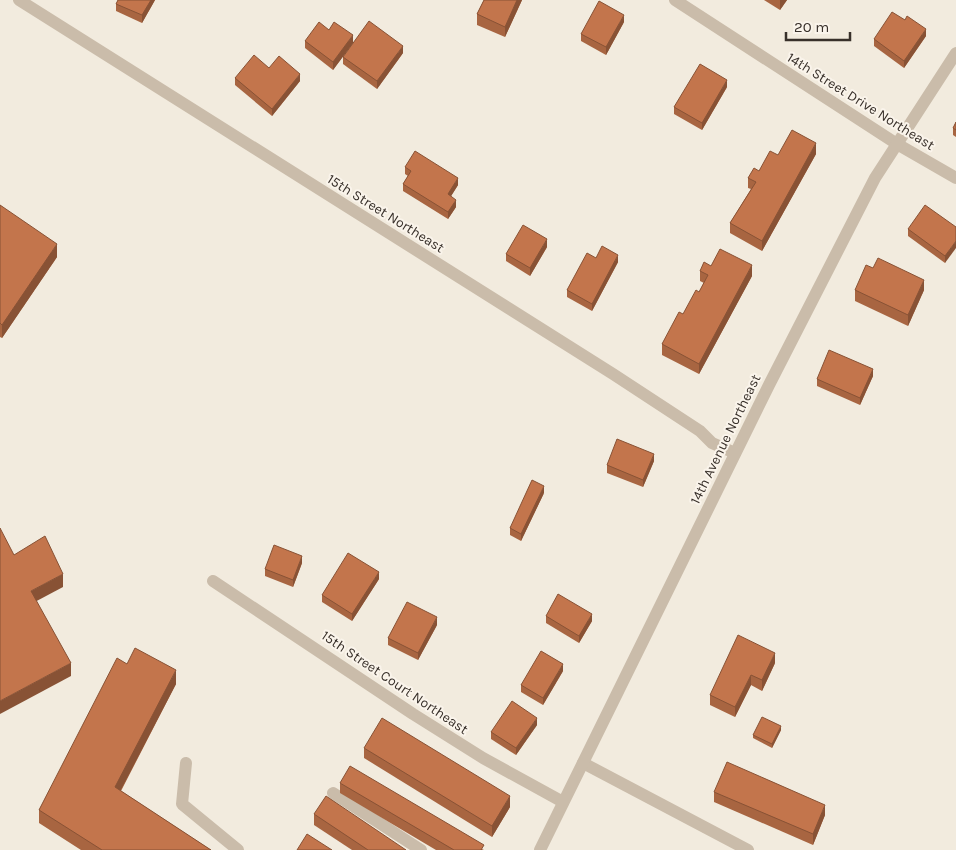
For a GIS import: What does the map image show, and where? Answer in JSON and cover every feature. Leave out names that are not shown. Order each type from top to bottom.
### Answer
[{"type":"street","name":"15th Street Northeast","points":[[19,0],[613,374],[700,431],[712,443],[735,453]]},
{"type":"street","name":"14th Street Drive Northeast","points":[[675,0],[897,144],[956,178]]},
{"type":"street","name":"14th Avenue Northeast","points":[[540,850],[735,453],[875,178],[956,53]]},
{"type":"street","name":"15th Street Court Northeast","points":[[213,581],[421,719],[483,758],[563,802]]},
{"type":"street","points":[[186,763],[182,804],[238,850]]},
{"type":"street","points":[[582,763],[748,850]]},
{"type":"street","points":[[334,793],[421,850]]},
{"type":"building","points":[[118,0],[151,0],[142,15],[116,4]]},
{"type":"building","points":[[484,0],[517,0],[505,27],[477,14]]},
{"type":"building","points":[[599,1],[624,15],[606,47],[581,34]]},
{"type":"building","points":[[892,12],[905,20],[907,16],[926,29],[904,61],[874,39]]},
{"type":"building","points":[[369,21],[403,46],[377,81],[343,57]]},
{"type":"building","points":[[319,22],[329,30],[334,22],[353,35],[333,62],[305,41]]},
{"type":"building","points":[[254,55],[269,68],[279,56],[300,74],[272,109],[235,78]]},
{"type":"building","points":[[700,64],[727,80],[702,123],[674,107]]},
{"type":"building","points":[[792,130],[816,143],[762,241],[730,223],[756,182],[748,178],[754,168],[759,171],[770,151],[778,155]]},
{"type":"building","points":[[415,151],[458,178],[448,194],[456,200],[448,212],[403,184],[411,171],[405,167]]},
{"type":"building","points":[[0,205],[57,244],[2,325],[0,323]]},
{"type":"building","points":[[925,205],[956,227],[956,241],[945,256],[908,229]]},
{"type":"building","points":[[523,225],[547,239],[530,268],[506,254]]},
{"type":"building","points":[[602,246],[618,255],[592,304],[567,290],[587,253],[596,258]]},
{"type":"building","points":[[720,249],[752,265],[699,364],[662,344],[679,312],[683,314],[696,290],[699,292],[708,275],[700,271],[704,262],[711,266]]},
{"type":"building","points":[[878,258],[924,280],[908,315],[855,290],[866,265],[873,268]]},
{"type":"building","points":[[829,350],[873,369],[860,398],[817,379]]},
{"type":"building","points":[[617,439],[654,454],[643,480],[607,465]]},
{"type":"building","points":[[532,480],[544,486],[521,534],[510,528]]},
{"type":"building","points":[[0,528],[14,555],[45,536],[63,574],[31,591],[71,663],[0,701]]},
{"type":"building","points":[[274,545],[302,556],[293,580],[265,569]]},
{"type":"building","points":[[348,553],[379,572],[352,614],[322,595]]},
{"type":"building","points":[[558,594],[592,614],[579,636],[546,616]]},
{"type":"building","points":[[407,602],[437,617],[418,653],[388,638]]},
{"type":"building","points":[[738,635],[775,653],[762,680],[751,675],[735,707],[710,695]]},
{"type":"building","points":[[135,648],[176,670],[115,787],[211,850],[102,850],[39,810],[117,658],[127,664]]},
{"type":"building","points":[[541,651],[563,664],[543,698],[521,685]]},
{"type":"building","points":[[512,701],[537,718],[516,748],[491,732]]},
{"type":"building","points":[[762,717],[781,726],[772,744],[753,735]]},
{"type":"building","points":[[382,718],[510,796],[492,826],[364,748]]},
{"type":"building","points":[[727,762],[825,805],[813,834],[714,792]]},
{"type":"building","points":[[350,766],[484,845],[481,850],[454,850],[340,783]]},
{"type":"building","points":[[326,796],[406,850],[368,850],[314,814]]},
{"type":"building","points":[[307,834],[332,850],[297,850]]}]
